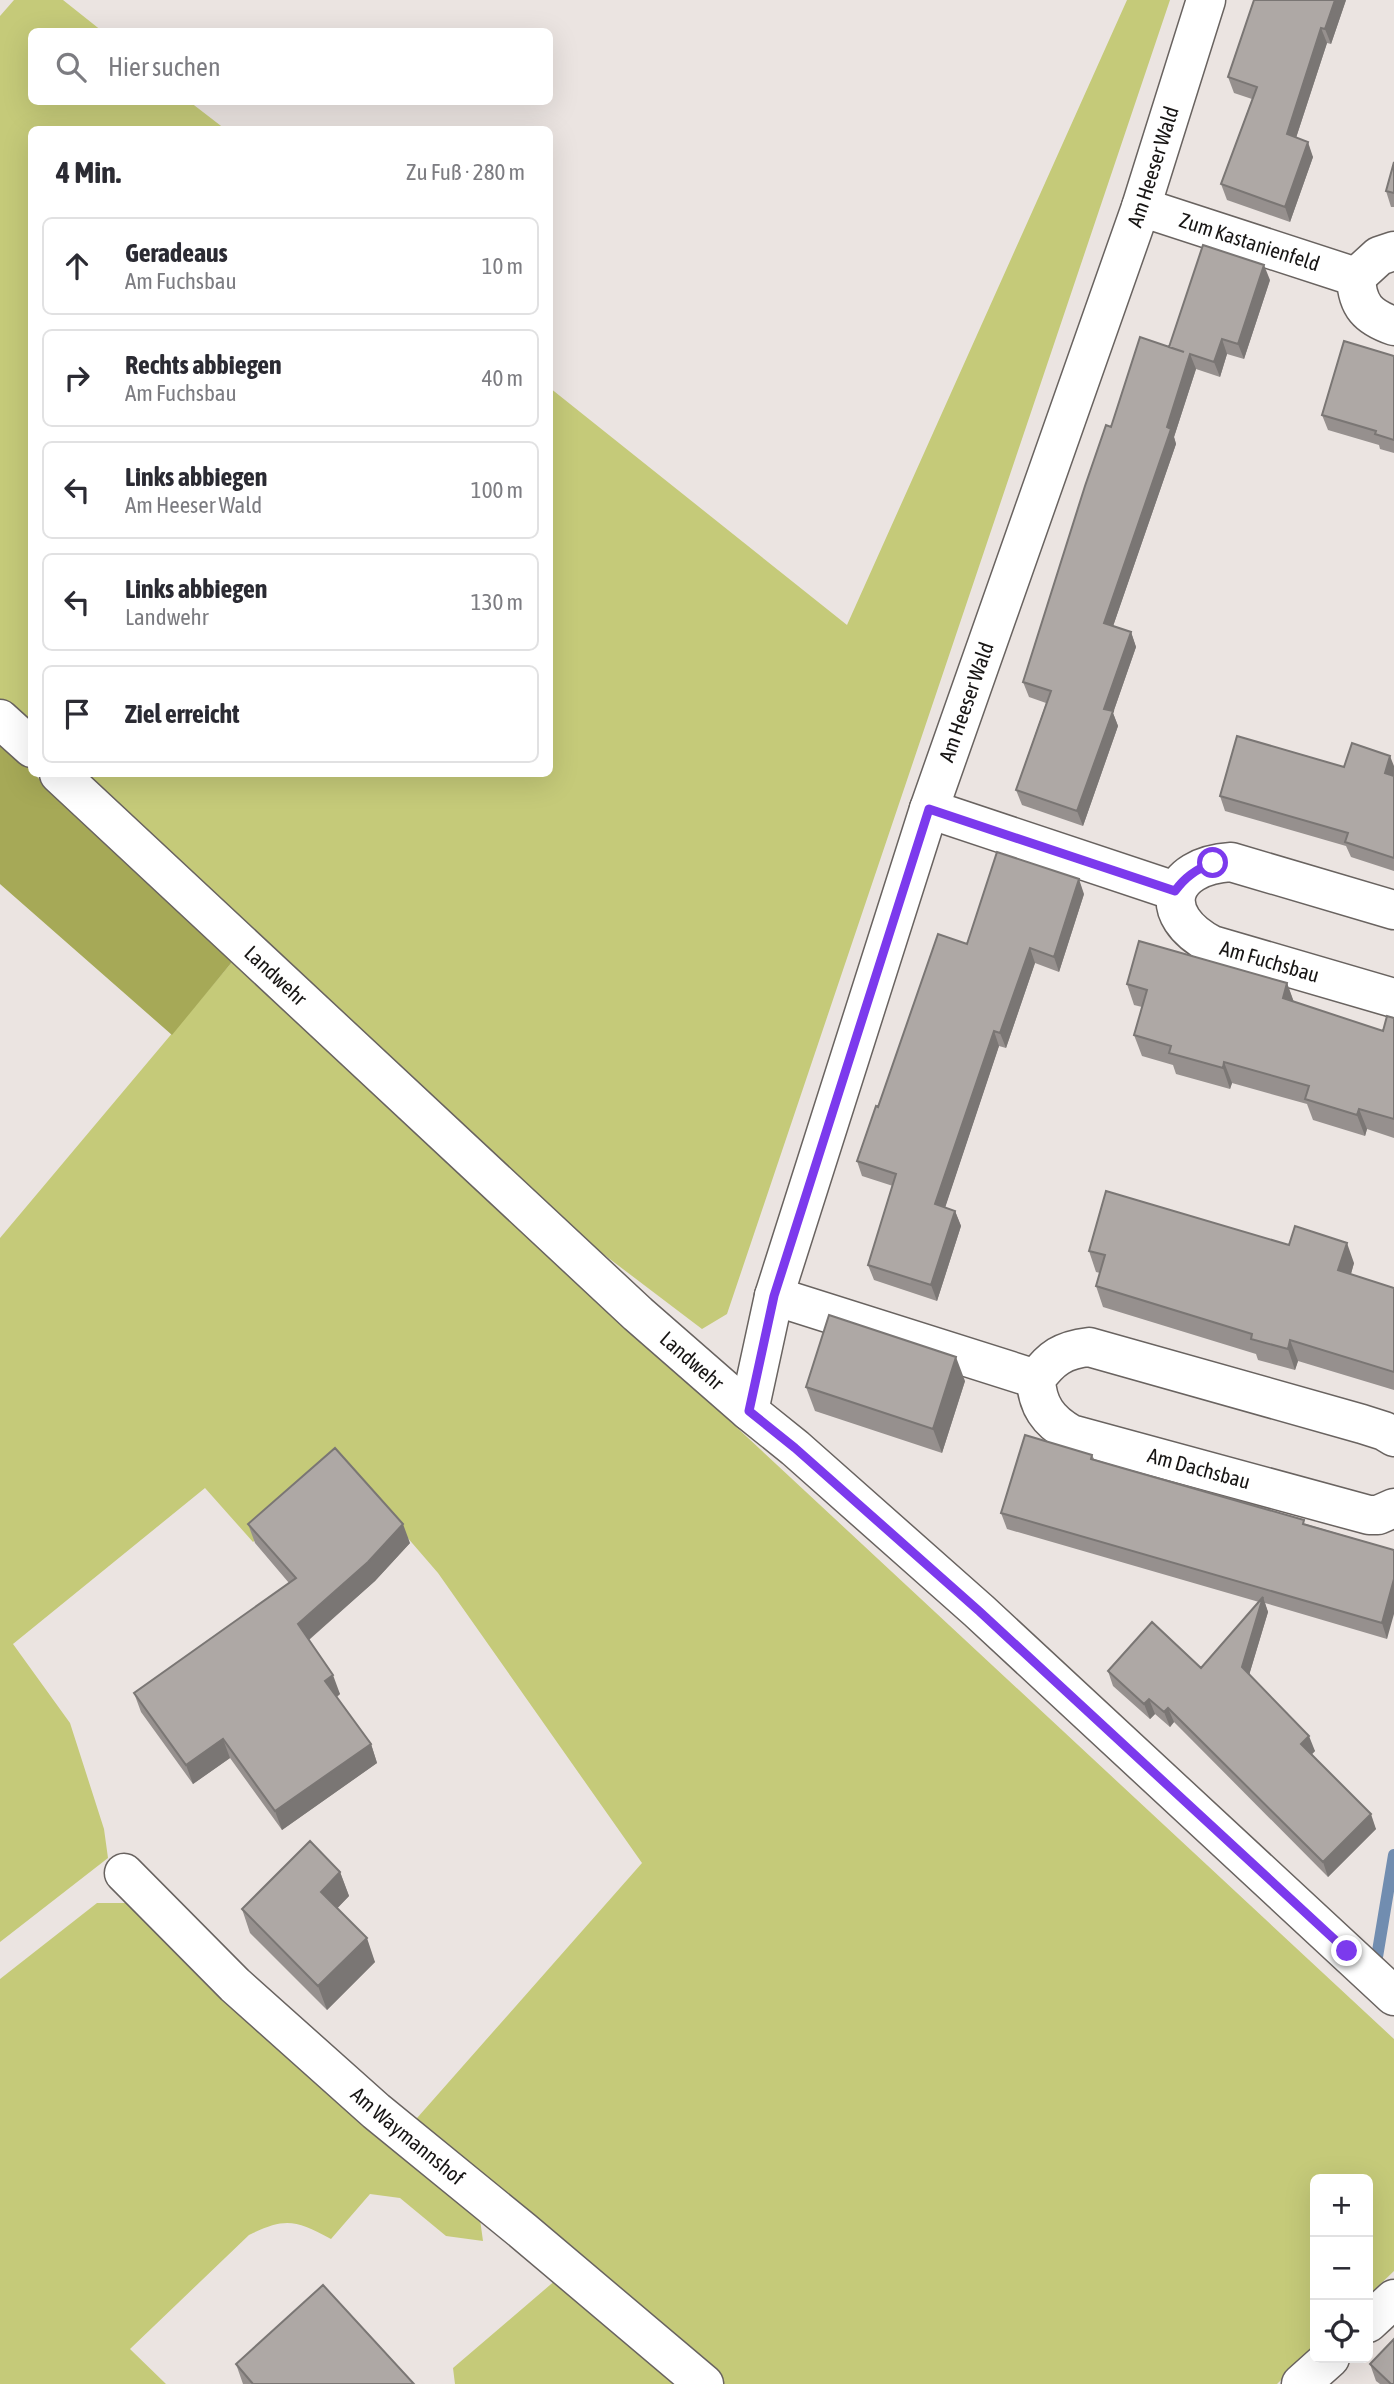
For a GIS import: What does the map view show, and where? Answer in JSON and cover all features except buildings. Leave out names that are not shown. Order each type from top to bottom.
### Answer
[{"type":"street","name":"Am Heeser Wald","points":[[749,1411],[774,1296],[929,809],[1140,207],[1206,0]]},
{"type":"street","name":"Zum Kastanienfeld","points":[[1140,207],[1356,277]]},
{"type":"street","points":[[1394,251],[1379,256],[1356,277],[1359,295],[1370,315],[1394,326]]},
{"type":"street","points":[[0,719],[28,744]]},
{"type":"street","name":"Landwehr","points":[[62,777],[628,1305],[979,1611],[1394,1996]]},
{"type":"street","points":[[929,809],[1175,891],[1183,880],[1203,867],[1213,863],[1231,862],[1394,910]]},
{"type":"street","name":"Am Fuchsbau","points":[[1175,891],[1182,921],[1199,938],[1212,945],[1394,998]]},
{"type":"street","points":[[774,1296],[1036,1379],[1056,1356],[1071,1349],[1088,1347],[1362,1424],[1394,1437]]},
{"type":"street","name":"Am Dachsbau","points":[[1036,1379],[1037,1396],[1048,1416],[1058,1427],[1071,1434],[1369,1515],[1378,1515],[1394,1508]]},
{"type":"street","name":"Am Waymannshof","points":[[124,1873],[235,1985],[376,2111],[704,2384]]},
{"type":"street","points":[[1373,2318],[1394,2299]]},
{"type":"green space","points":[[14,0],[63,0],[98,28],[28,28],[28,105],[194,105],[221,126],[28,126],[28,729],[0,703],[0,16]]},
{"type":"green space","points":[[1127,0],[1170,0],[727,1314],[702,1329],[557,1219],[79,777],[553,777],[553,390],[847,625]]},
{"type":"green space","points":[[0,741],[28,768],[28,777],[37,777],[232,962],[172,1035],[0,884]]},
{"type":"green space","points":[[232,962],[1394,2039],[1394,2271],[1373,2291],[1373,2174],[1310,2174],[1310,2352],[1277,2384],[720,2384],[410,2126],[642,1863],[438,1573],[343,1463],[253,1542],[205,1488],[13,1644],[70,1723],[104,1829],[108,1858],[0,1942],[0,1238]]},
{"type":"green space","points":[[97,1903],[135,1903],[479,2212],[483,2241],[446,2236],[400,2198],[370,2194],[331,2239],[290,2223],[272,2225],[249,2235],[130,2349],[166,2384],[0,2384],[0,1979]]},
{"type":"green space","points":[[557,2279],[681,2384],[455,2384],[453,2368]]},
{"type":"waterway","points":[[1375,1969],[1394,1855]]},
{"type":"route","points":[[1213,863],[1192,873],[1175,891],[929,809],[774,1296],[749,1411],[795,1448],[979,1611],[1347,1951]]}]
